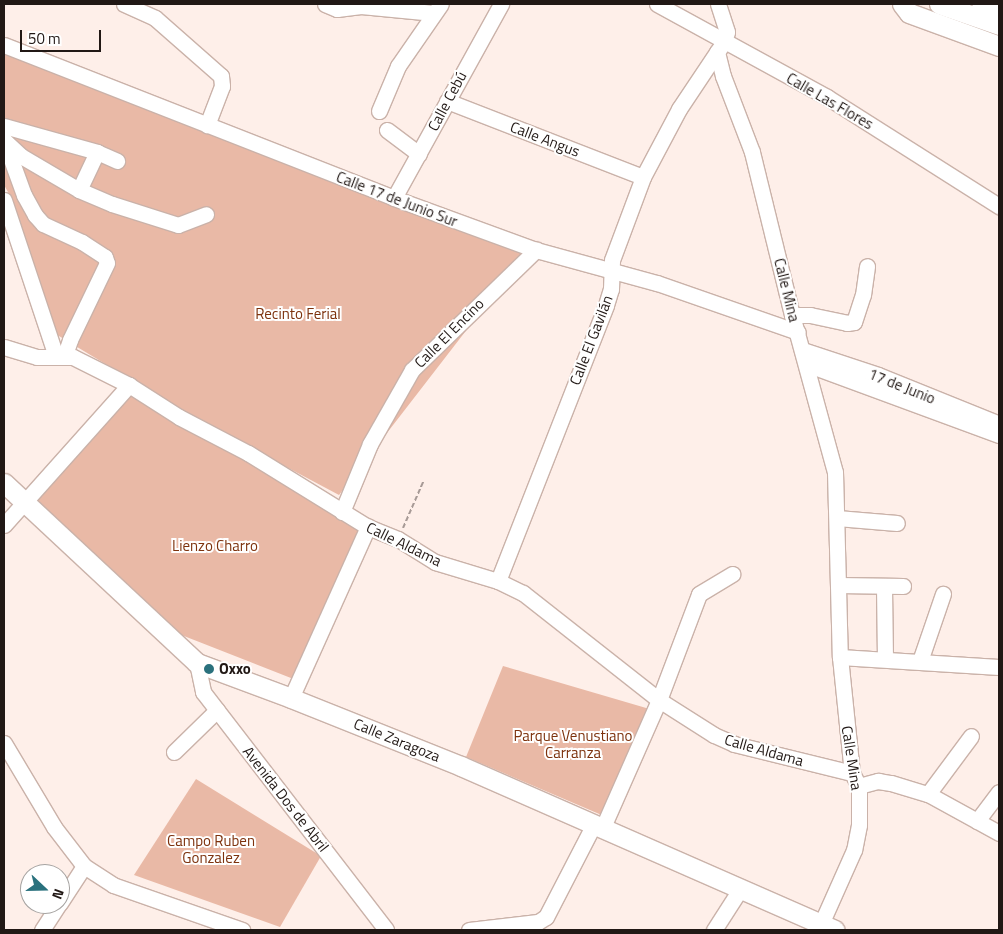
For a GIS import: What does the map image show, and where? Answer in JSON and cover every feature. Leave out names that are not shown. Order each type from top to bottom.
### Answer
[{"type":"main road","points":[[902,4],[910,13],[999,46]]},
{"type":"main road","points":[[939,4],[999,25]]},
{"type":"main road","name":"Calle Zaragoza","points":[[4,483],[22,502],[197,664],[291,698],[460,766],[828,927]]},
{"type":"street","points":[[124,4],[155,18],[221,76],[222,86],[207,125]]},
{"type":"street","points":[[325,4],[337,10],[361,6],[438,8]]},
{"type":"street","name":"Calle Cebú","points":[[394,198],[500,4]]},
{"type":"street","name":"Calle Las Flores","points":[[658,4],[721,47],[827,97],[999,206]]},
{"type":"street","name":"Calle Mina","points":[[718,4],[726,32],[721,47],[723,76],[752,152],[792,315],[835,472],[840,657],[852,773],[859,786],[859,825],[854,850],[828,927]]},
{"type":"street","points":[[976,17],[979,8],[983,6],[999,11]]},
{"type":"street","points":[[379,111],[398,66],[438,8]]},
{"type":"street","name":"Calle 17 de Junio Sur","points":[[4,45],[394,198],[536,250],[657,283],[798,332]]},
{"type":"street","name":"Calle El Gavilán","points":[[498,581],[606,305],[611,289],[612,260],[643,177],[679,109],[721,47]]},
{"type":"street","name":"Calle Angus","points":[[447,101],[643,177]]},
{"type":"street","points":[[4,126],[97,152],[117,161]]},
{"type":"street","points":[[387,130],[419,154]]},
{"type":"street","points":[[4,140],[21,156],[78,190],[112,204],[178,225],[206,214]]},
{"type":"street","points":[[4,140],[24,195],[35,215],[44,224],[82,242],[105,257],[107,263],[70,340],[60,356]]},
{"type":"street","points":[[78,190],[97,152]]},
{"type":"street","points":[[4,200],[60,356]]},
{"type":"street","name":"Calle El Encino","points":[[342,512],[370,444],[412,370],[536,250]]},
{"type":"street","points":[[792,315],[810,315],[847,323],[854,322],[863,295],[867,266]]},
{"type":"street","name":"Calle Aldama","points":[[4,347],[37,357],[73,357],[129,385],[179,417],[248,453],[368,527],[398,539],[435,562],[498,581],[523,594],[659,700],[714,735],[734,744],[852,773]]},
{"type":"street","name":"17 de Junio","points":[[804,357],[876,381],[960,415],[999,435]]},
{"type":"street","points":[[4,525],[22,502],[129,385]]},
{"type":"street","name":"17 de Junio","points":[[960,415],[999,424]]},
{"type":"street","points":[[837,518],[897,523]]},
{"type":"street","points":[[291,698],[368,527]]},
{"type":"street","points":[[470,930],[538,922],[546,917],[598,826],[659,700],[699,594],[732,574]]},
{"type":"street","points":[[838,585],[903,586]]},
{"type":"street","points":[[884,587],[885,658]]},
{"type":"street","points":[[920,661],[943,594]]},
{"type":"street","points":[[840,657],[885,658],[999,667]]},
{"type":"street","name":"Avenida Dos de Abril","points":[[197,664],[203,692],[386,930]]},
{"type":"street","points":[[174,752],[217,710]]},
{"type":"street","points":[[928,794],[971,736]]},
{"type":"street","points":[[4,745],[54,827],[84,866],[120,887],[242,930]]},
{"type":"street","points":[[859,786],[884,782],[928,794],[999,833]]},
{"type":"street","points":[[977,821],[999,792]]},
{"type":"street","points":[[70,888],[84,866]]},
{"type":"street","points":[[714,930],[741,888]]},
{"type":"street","points":[[42,930],[53,914]]},
{"type":"path","points":[[398,539],[424,480]]},
{"type":"green space","name":"Recinto Ferial","points":[[4,51],[526,253],[339,495],[191,416],[360,528],[296,680],[161,627],[33,499],[128,381],[170,403],[49,330],[8,192],[4,185]]},
{"type":"green space","name":"Parque Venustiano Carranza","points":[[503,666],[653,710],[604,816],[466,757]]},
{"type":"green space","name":"Campo Ruben Gonzalez","points":[[196,779],[321,856],[280,927],[134,875]]},
{"type":"place","name":"Oxxo","points":[[209,669]]},
{"type":"park label","name":"Lienzo Charro","points":[[215,546]]}]
